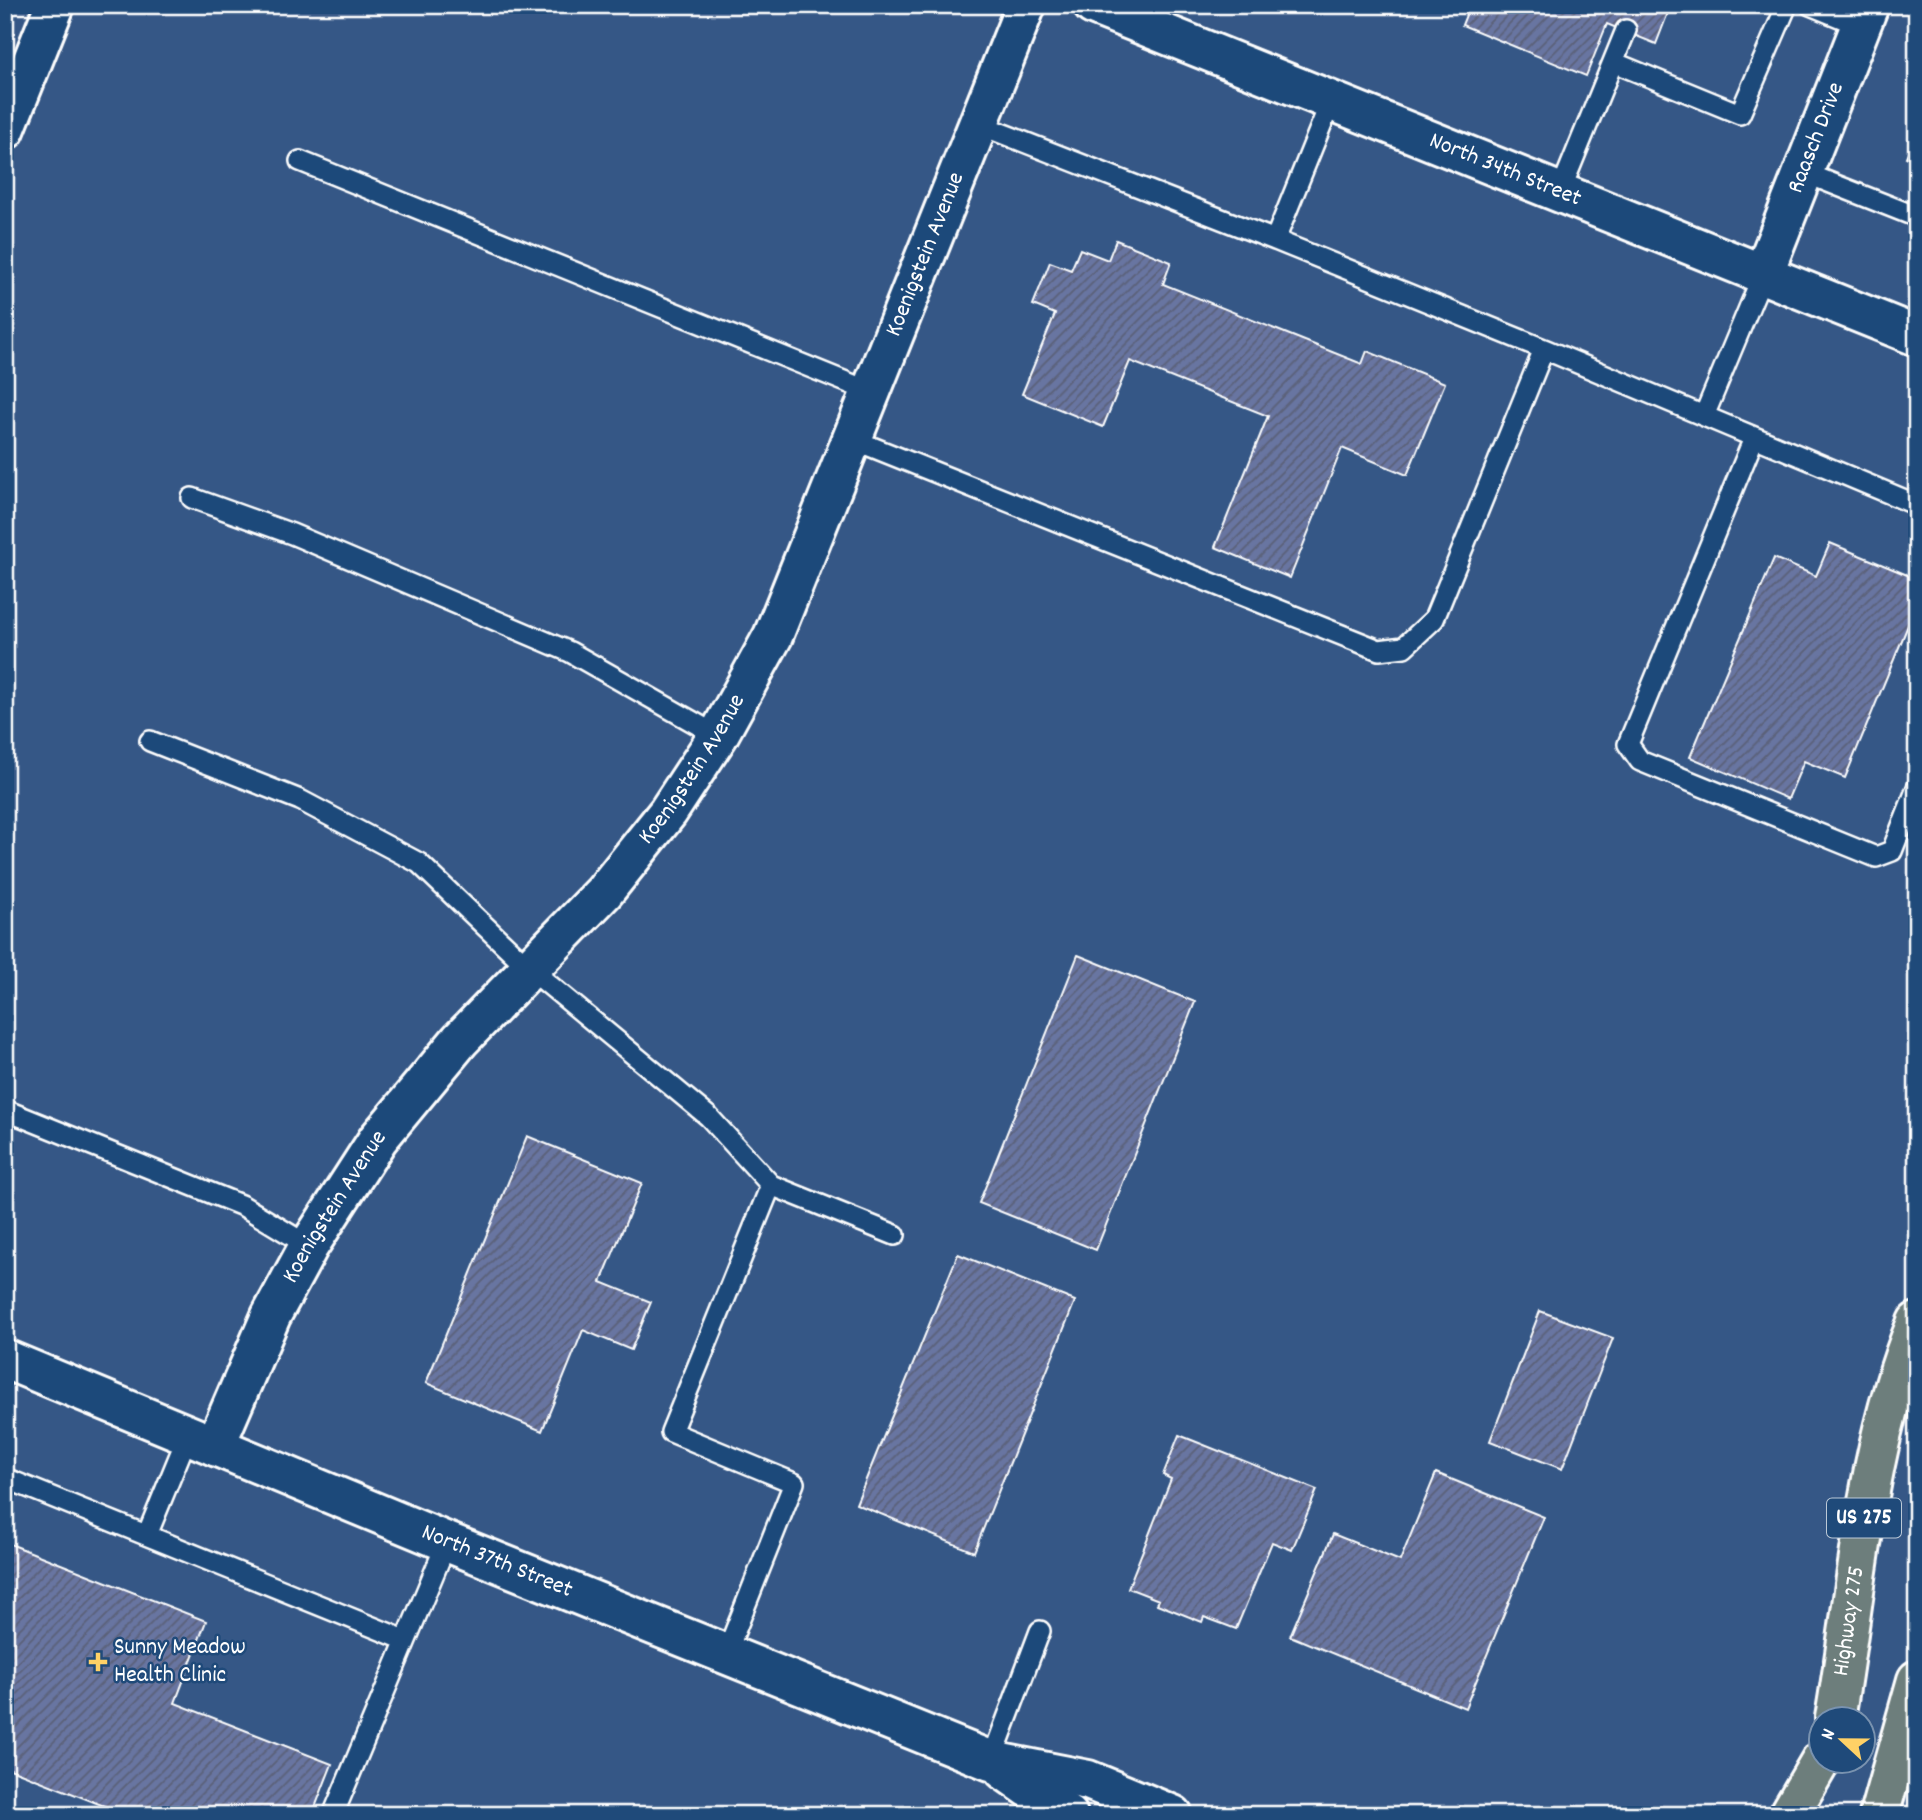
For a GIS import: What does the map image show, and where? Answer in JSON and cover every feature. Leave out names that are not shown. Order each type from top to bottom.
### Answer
[{"type":"highway","name":"Highway 275","points":[[1837,1704],[1872,1467],[1889,1402],[1917,1322]]},
{"type":"highway","points":[[1879,1815],[1917,1680]]},
{"type":"highway","points":[[1789,1815],[1813,1774]]},
{"type":"street","points":[[5,130],[55,5]]},
{"type":"street","name":"Koenigstein Avenue","points":[[201,1441],[309,1246],[378,1139],[460,1040],[604,892],[652,832],[718,736],[773,636],[1026,5]]},
{"type":"street","name":"North 34th Street","points":[[1093,5],[1917,336]]},
{"type":"street","name":"Raasch Drive","points":[[1763,272],[1865,16]]},
{"type":"street","name":"North 37th Street","points":[[5,1359],[447,1542],[991,1761],[1088,1780],[1173,1815]]},
{"type":"street","name":"North 37th Street","points":[[991,1761],[1068,1815]]},
{"type":"lane","points":[[1613,62],[1740,114],[1787,5]]},
{"type":"lane","points":[[1810,5],[1865,16]]},
{"type":"lane","points":[[1560,192],[1626,30]]},
{"type":"lane","points":[[1275,240],[1331,101]]},
{"type":"lane","points":[[978,124],[1544,349],[1917,505]]},
{"type":"lane","points":[[300,161],[871,392]]},
{"type":"lane","points":[[1803,172],[1917,217]]},
{"type":"lane","points":[[1704,416],[1763,272]]},
{"type":"lane","points":[[852,439],[1379,650],[1404,647],[1434,619],[1544,349]]},
{"type":"lane","points":[[1754,438],[1628,744],[1640,761],[1876,857],[1892,851],[1917,788]]},
{"type":"lane","points":[[192,498],[292,534],[570,652],[718,736]]},
{"type":"lane","points":[[150,741],[300,800],[419,863],[530,969],[709,1117],[771,1185],[895,1235]]},
{"type":"lane","points":[[5,1110],[243,1206],[309,1246]]},
{"type":"lane","points":[[726,1654],[794,1483],[671,1432],[771,1185]]},
{"type":"lane","points":[[147,1535],[201,1441]]},
{"type":"lane","points":[[5,1478],[405,1640]]},
{"type":"lane","points":[[333,1815],[447,1542]]},
{"type":"lane","points":[[991,1761],[1040,1631]]},
{"type":"building","points":[[1470,5],[1671,5],[1656,44],[1607,24],[1586,76],[1462,25]]},
{"type":"building","points":[[1917,131],[1917,161],[1906,157]]},
{"type":"building","points":[[1116,240],[1171,262],[1163,284],[1362,364],[1367,351],[1445,383],[1407,475],[1342,448],[1290,578],[1215,547],[1268,416],[1130,361],[1103,427],[1022,394],[1055,314],[1033,305],[1050,262],[1071,270],[1080,249],[1108,260]]},
{"type":"building","points":[[1830,543],[1917,579],[1917,627],[1909,623],[1845,778],[1804,761],[1788,799],[1690,757],[1774,558],[1816,576]]},
{"type":"building","points":[[1078,955],[1195,1002],[1096,1250],[979,1203]]},
{"type":"building","points":[[527,1136],[642,1183],[601,1282],[651,1302],[631,1350],[583,1330],[542,1431],[426,1383]]},
{"type":"building","points":[[958,1254],[1075,1301],[974,1552],[856,1504]]},
{"type":"building","points":[[1540,1311],[1613,1338],[1562,1469],[1490,1441]]},
{"type":"building","points":[[1179,1435],[1317,1490],[1292,1550],[1272,1542],[1236,1629],[1204,1617],[1202,1622],[1157,1604],[1159,1600],[1128,1588],[1171,1479],[1163,1475]]},
{"type":"building","points":[[1436,1473],[1544,1517],[1465,1708],[1290,1636],[1333,1534],[1400,1561]]},
{"type":"building","name":"Sunny Meadow Health Clinic","points":[[5,1542],[206,1621],[175,1703],[332,1764],[312,1815],[127,1815],[5,1767],[5,1734],[14,1713],[5,1709]]},
{"type":"place","name":"Sunny Meadow Health Clinic","points":[[98,1662]]}]
